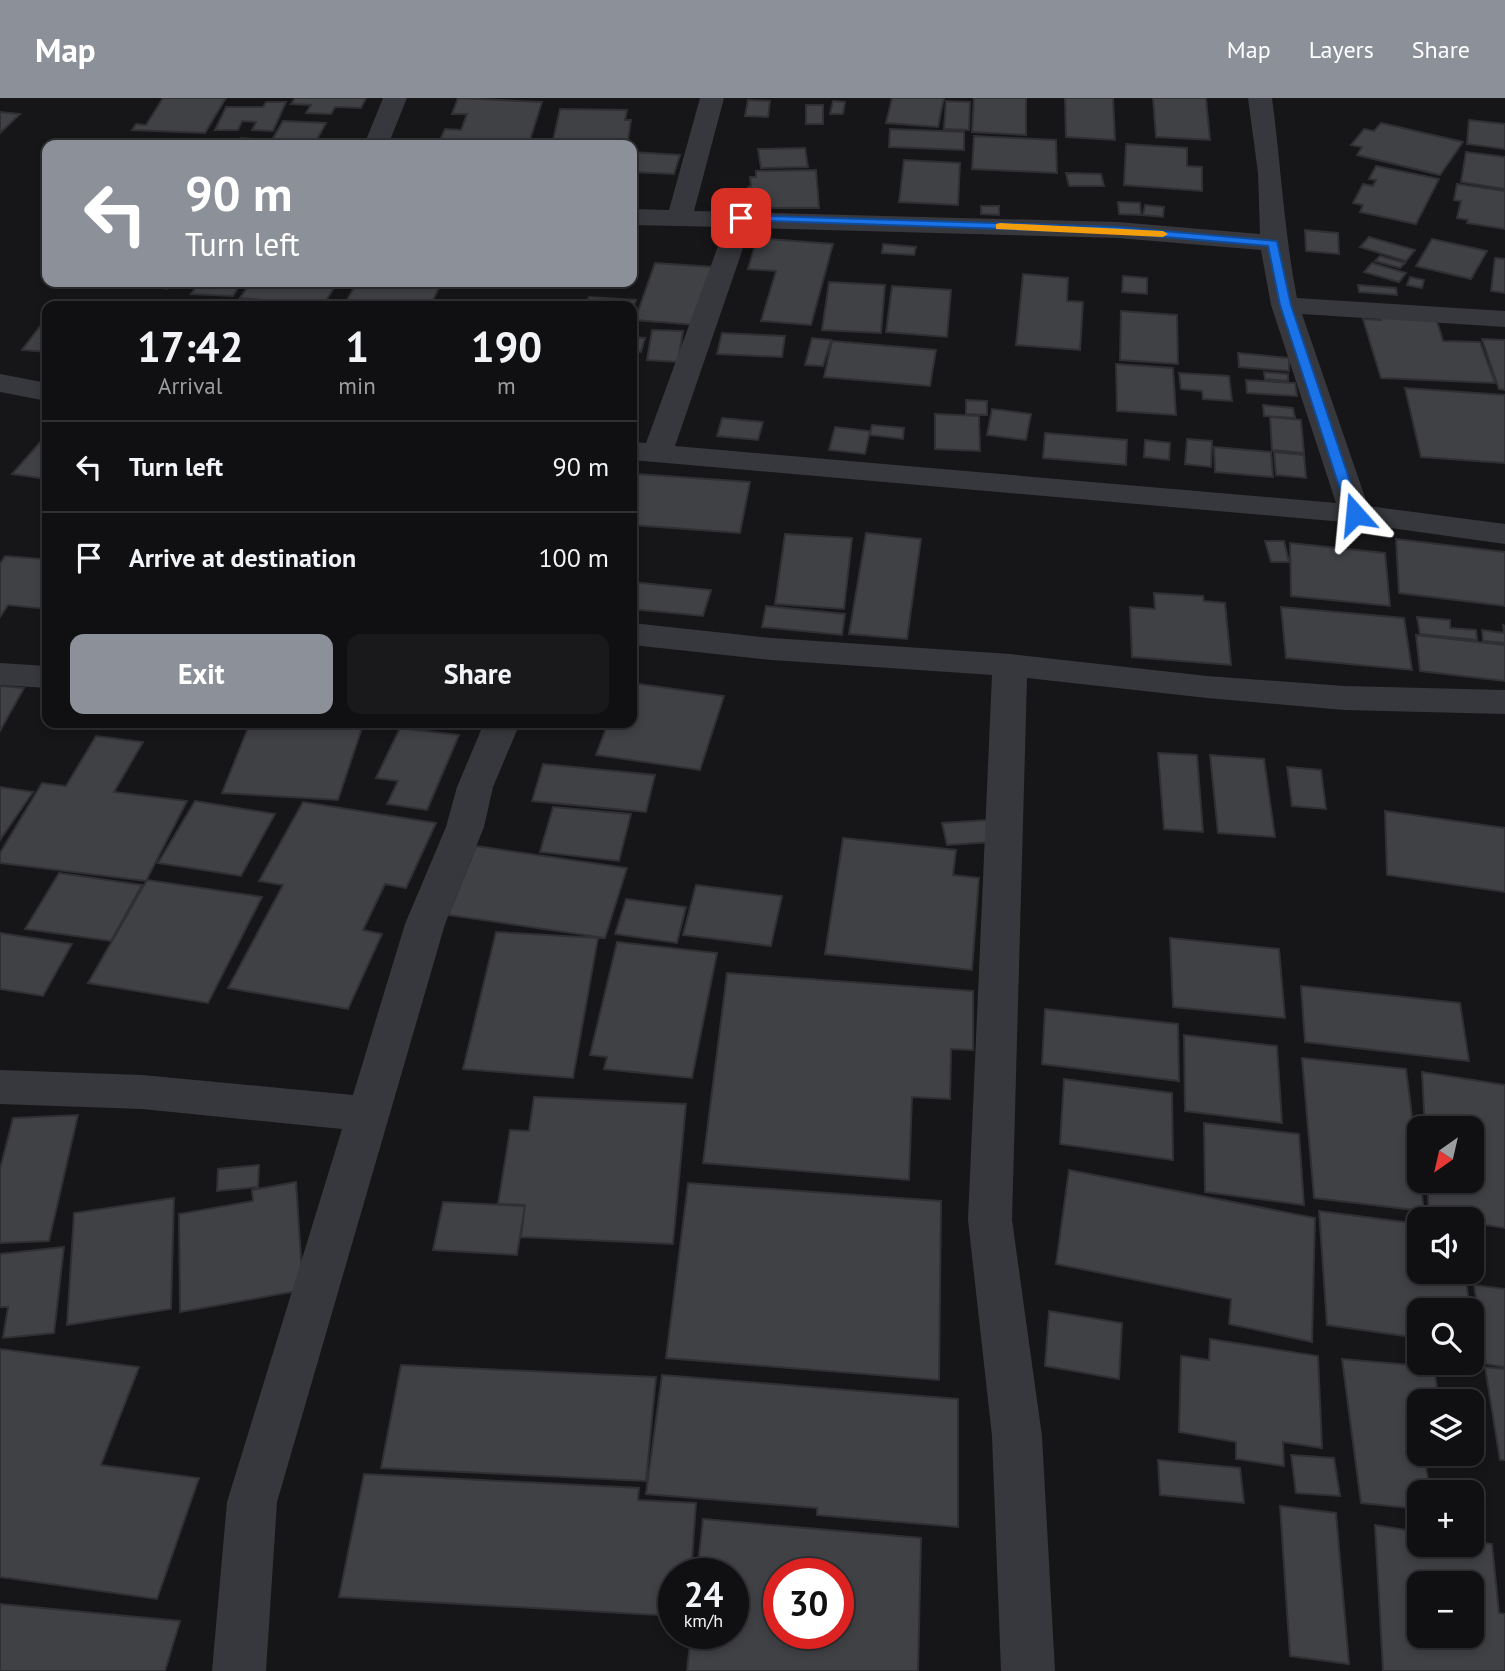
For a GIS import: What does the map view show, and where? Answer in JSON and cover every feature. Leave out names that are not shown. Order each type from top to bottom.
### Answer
[{"type":"street","points":[[378,140],[395,98]]},
{"type":"street","points":[[680,216],[712,98]]},
{"type":"street","points":[[1260,98],[1270,173],[1273,243],[1285,305],[1355,514]]},
{"type":"street","points":[[637,216],[1118,230],[1273,243]]},
{"type":"street","points":[[741,218],[645,452],[1355,514],[1505,534]]},
{"type":"street","points":[[1285,305],[1505,319]]},
{"type":"street","points":[[0,383],[42,391]]},
{"type":"street","points":[[637,635],[772,649],[1010,665],[1207,687],[1344,698],[1505,702]]},
{"type":"street","points":[[1010,665],[990,1220],[1017,1436],[1028,1671]]},
{"type":"street","points":[[0,674],[42,677]]},
{"type":"street","points":[[239,1671],[252,1502],[425,924],[465,827],[475,786],[500,728]]},
{"type":"street","points":[[0,1087],[142,1091],[369,1114]]},
{"type":"building","points":[[163,98],[226,98],[205,133],[132,130],[136,124],[146,125]]},
{"type":"building","points":[[295,98],[366,98],[361,108],[335,107],[331,114],[306,113],[311,105],[291,104]]},
{"type":"building","points":[[458,98],[542,102],[530,140],[440,140],[445,129],[461,130],[467,114],[452,114]]},
{"type":"building","points":[[892,98],[944,98],[938,127],[886,123]]},
{"type":"building","points":[[974,98],[1026,98],[1026,135],[972,132]]},
{"type":"building","points":[[1065,98],[1113,98],[1115,140],[1066,137]]},
{"type":"building","points":[[1153,98],[1206,98],[1210,140],[1156,137]]},
{"type":"building","points":[[748,100],[770,101],[768,117],[745,116]]},
{"type":"building","points":[[833,101],[845,102],[843,114],[830,114]]},
{"type":"building","points":[[946,101],[970,102],[969,130],[944,129]]},
{"type":"building","points":[[266,102],[286,102],[273,131],[252,130],[256,122],[242,121],[238,130],[215,130],[226,107],[263,107]]},
{"type":"building","points":[[806,105],[823,105],[823,124],[806,124]]},
{"type":"building","points":[[560,109],[627,110],[625,120],[631,120],[628,140],[553,140]]},
{"type":"building","points":[[0,112],[20,114],[0,133]]},
{"type":"building","points":[[1469,120],[1505,124],[1505,149],[1467,144]]},
{"type":"building","points":[[283,121],[326,123],[317,140],[272,140]]},
{"type":"building","points":[[1381,123],[1463,142],[1440,175],[1357,155],[1362,147],[1351,145],[1364,129],[1374,131]]},
{"type":"building","points":[[890,129],[964,132],[964,150],[889,147]]},
{"type":"building","points":[[974,136],[1056,140],[1057,173],[972,169]]},
{"type":"building","points":[[1126,144],[1187,148],[1187,166],[1202,167],[1202,191],[1124,185]]},
{"type":"building","points":[[805,148],[808,167],[761,168],[758,149]]},
{"type":"building","points":[[637,152],[680,155],[674,174],[637,172]]},
{"type":"building","points":[[1466,152],[1505,157],[1505,189],[1461,182]]},
{"type":"building","points":[[904,160],[960,163],[958,205],[899,202]]},
{"type":"building","points":[[1376,166],[1439,179],[1416,224],[1360,212],[1363,205],[1353,203],[1363,184],[1373,186],[1376,180],[1369,179]]},
{"type":"building","points":[[816,170],[819,208],[748,208],[750,177],[756,177],[756,171]]},
{"type":"building","points":[[1066,173],[1101,174],[1104,186],[1069,186]]},
{"type":"building","points":[[1457,184],[1505,191],[1505,229],[1467,223],[1468,220],[1457,218],[1461,201],[1454,200]]},
{"type":"building","points":[[1118,202],[1140,203],[1141,215],[1119,214]]},
{"type":"building","points":[[1145,205],[1164,207],[1163,217],[1143,215]]},
{"type":"building","points":[[981,206],[999,206],[999,215],[981,214]]},
{"type":"building","points":[[1305,230],[1338,233],[1339,254],[1306,251]]},
{"type":"building","points":[[1369,237],[1415,250],[1406,261],[1360,247]]},
{"type":"building","points":[[757,238],[833,244],[811,325],[761,321],[776,271],[748,269]]},
{"type":"building","points":[[1432,239],[1487,251],[1471,279],[1416,266]]},
{"type":"building","points":[[883,244],[916,247],[914,255],[882,253]]},
{"type":"building","points":[[1380,256],[1405,263],[1400,268],[1375,261]]},
{"type":"building","points":[[1495,258],[1505,259],[1505,293],[1491,291]]},
{"type":"building","points":[[655,263],[714,267],[697,325],[637,320]]},
{"type":"building","points":[[1372,263],[1406,273],[1399,282],[1364,272]]},
{"type":"building","points":[[1023,274],[1068,278],[1067,301],[1083,302],[1080,350],[1016,345]]},
{"type":"building","points":[[1123,276],[1147,278],[1147,294],[1122,292]]},
{"type":"building","points":[[1410,277],[1424,280],[1422,288],[1407,285]]},
{"type":"building","points":[[829,282],[885,285],[881,333],[822,330]]},
{"type":"building","points":[[1358,285],[1396,288],[1397,295],[1359,292]]},
{"type":"building","points":[[892,286],[951,290],[947,337],[886,332]]},
{"type":"building","points":[[196,287],[239,287],[233,296],[191,294]]},
{"type":"building","points":[[248,287],[335,287],[326,301],[240,298]]},
{"type":"building","points":[[354,287],[440,287],[432,301],[347,300]]},
{"type":"building","points":[[589,297],[636,300],[636,301],[587,301]]},
{"type":"building","points":[[1121,311],[1177,315],[1178,364],[1120,360]]},
{"type":"building","points":[[1380,316],[1436,318],[1443,341],[1480,342],[1495,383],[1381,378],[1363,319],[1381,320]]},
{"type":"building","points":[[41,325],[42,325],[42,352],[22,350]]},
{"type":"building","points":[[652,330],[683,331],[678,362],[647,360]]},
{"type":"building","points":[[722,333],[785,336],[782,357],[717,354]]},
{"type":"building","points":[[637,337],[645,338],[641,352],[637,352]]},
{"type":"building","points":[[812,338],[831,340],[823,366],[805,365]]},
{"type":"building","points":[[1482,339],[1505,340],[1505,390],[1499,389]]},
{"type":"building","points":[[832,341],[936,350],[930,386],[824,377]]},
{"type":"building","points":[[1238,353],[1289,358],[1289,371],[1239,367]]},
{"type":"building","points":[[1116,364],[1173,368],[1176,415],[1117,411]]},
{"type":"building","points":[[1264,372],[1288,374],[1288,381],[1265,379]]},
{"type":"building","points":[[1179,373],[1229,376],[1232,401],[1203,399],[1202,391],[1181,389]]},
{"type":"building","points":[[1246,380],[1295,383],[1297,396],[1247,393]]},
{"type":"building","points":[[1405,388],[1505,395],[1505,463],[1421,457]]},
{"type":"building","points":[[966,400],[987,401],[987,415],[966,414]]},
{"type":"building","points":[[1263,405],[1293,408],[1295,418],[1264,416]]},
{"type":"building","points":[[992,409],[1031,414],[1026,440],[987,435]]},
{"type":"building","points":[[935,414],[979,416],[980,451],[935,449]]},
{"type":"building","points":[[1270,417],[1301,420],[1304,453],[1272,450]]},
{"type":"building","points":[[722,418],[763,422],[758,440],[717,436]]},
{"type":"building","points":[[872,425],[904,428],[903,439],[870,435]]},
{"type":"building","points":[[835,427],[870,431],[865,454],[829,450]]},
{"type":"building","points":[[1045,433],[1127,440],[1126,465],[1043,458]]},
{"type":"building","points":[[1187,439],[1212,441],[1211,467],[1185,464]]},
{"type":"building","points":[[42,440],[42,478],[12,474]]},
{"type":"building","points":[[1145,440],[1170,443],[1169,460],[1144,457]]},
{"type":"building","points":[[1214,447],[1271,452],[1273,477],[1215,472]]},
{"type":"building","points":[[1274,452],[1304,455],[1306,478],[1276,475]]},
{"type":"building","points":[[637,474],[750,482],[740,533],[637,525]]},
{"type":"building","points":[[866,533],[921,539],[907,639],[849,634]]},
{"type":"building","points":[[785,534],[852,538],[844,609],[775,604]]},
{"type":"building","points":[[1396,539],[1505,552],[1505,606],[1399,593]]},
{"type":"building","points":[[1265,541],[1284,541],[1289,562],[1271,562]]},
{"type":"building","points":[[1290,543],[1385,553],[1390,606],[1291,596]]},
{"type":"building","points":[[5,556],[42,559],[42,608],[8,605],[0,617],[0,564]]},
{"type":"building","points":[[637,583],[711,590],[703,616],[637,609]]},
{"type":"building","points":[[1154,593],[1203,596],[1204,601],[1225,603],[1231,665],[1132,657],[1130,607],[1155,609]]},
{"type":"building","points":[[766,606],[845,614],[842,635],[762,627]]},
{"type":"building","points":[[1281,607],[1404,618],[1412,670],[1286,658]]},
{"type":"building","points":[[1417,617],[1450,620],[1450,628],[1476,630],[1477,640],[1420,634]]},
{"type":"building","points":[[1503,625],[1505,626],[1505,643],[1483,641],[1482,630],[1504,633]]},
{"type":"building","points":[[1416,635],[1505,645],[1505,681],[1420,671]]},
{"type":"building","points":[[637,684],[724,696],[700,770],[596,755],[606,728],[637,728]]},
{"type":"building","points":[[0,686],[24,688],[0,731]]},
{"type":"building","points":[[248,728],[362,728],[338,800],[222,793]]},
{"type":"building","points":[[400,728],[459,735],[427,810],[387,804],[398,781],[376,778]]},
{"type":"building","points":[[96,736],[143,742],[114,792],[187,801],[146,881],[0,863],[0,853],[42,783],[66,786]]},
{"type":"building","points":[[1158,753],[1197,755],[1203,832],[1164,829]]},
{"type":"building","points":[[1210,755],[1264,759],[1275,837],[1218,833]]},
{"type":"building","points":[[543,764],[655,775],[646,812],[532,801]]},
{"type":"building","points":[[1287,767],[1321,770],[1326,809],[1292,806]]},
{"type":"building","points":[[0,787],[33,792],[0,840]]},
{"type":"building","points":[[195,801],[275,814],[241,876],[158,863]]},
{"type":"building","points":[[303,802],[436,823],[406,888],[385,884],[363,930],[382,934],[348,1009],[228,988],[283,885],[259,881]]},
{"type":"building","points":[[553,807],[631,814],[619,861],[540,852]]},
{"type":"building","points":[[1385,811],[1505,828],[1505,892],[1387,875]]},
{"type":"building","points":[[987,820],[992,842],[947,845],[942,823]]},
{"type":"building","points":[[843,838],[956,850],[953,875],[979,878],[972,970],[825,954]]},
{"type":"building","points":[[476,846],[627,868],[605,938],[448,915]]},
{"type":"building","points":[[59,873],[142,885],[111,941],[25,929]]},
{"type":"building","points":[[147,880],[262,897],[208,1003],[88,983]]},
{"type":"building","points":[[696,885],[782,896],[771,946],[683,935]]},
{"type":"building","points":[[626,899],[686,907],[677,943],[615,934]]},
{"type":"building","points":[[496,932],[598,938],[573,1078],[463,1069]]},
{"type":"building","points":[[0,933],[72,944],[43,996],[0,989]]},
{"type":"building","points":[[1170,938],[1279,949],[1285,1018],[1173,1007]]},
{"type":"building","points":[[617,942],[717,953],[692,1078],[604,1069],[607,1057],[590,1055]]},
{"type":"building","points":[[727,973],[973,991],[973,1050],[951,1049],[950,1099],[912,1097],[909,1180],[703,1163]]},
{"type":"building","points":[[1301,986],[1460,1003],[1469,1061],[1305,1042]]},
{"type":"building","points":[[1045,1009],[1178,1024],[1179,1081],[1042,1064]]},
{"type":"building","points":[[1184,1035],[1277,1046],[1282,1123],[1185,1111]]},
{"type":"building","points":[[1302,1058],[1406,1069],[1412,1116],[1407,1116],[1407,1194],[1422,1194],[1423,1207],[1407,1209],[1314,1198]]},
{"type":"building","points":[[1422,1072],[1505,1085],[1505,1228],[1484,1225],[1484,1207],[1429,1207],[1428,1194],[1484,1194],[1484,1116],[1424,1116]]},
{"type":"building","points":[[1064,1079],[1172,1093],[1173,1160],[1060,1144]]},
{"type":"building","points":[[534,1097],[686,1104],[673,1244],[521,1237],[525,1205],[498,1204],[510,1130],[529,1131]]},
{"type":"building","points":[[78,1115],[49,1241],[0,1243],[0,1169],[13,1118]]},
{"type":"building","points":[[1204,1123],[1299,1134],[1304,1205],[1205,1192]]},
{"type":"building","points":[[259,1165],[258,1187],[217,1191],[218,1169]]},
{"type":"building","points":[[1069,1170],[1315,1218],[1312,1342],[1229,1324],[1231,1299],[1056,1264]]},
{"type":"building","points":[[296,1182],[303,1290],[180,1312],[179,1214],[253,1201],[252,1190]]},
{"type":"building","points":[[688,1183],[941,1201],[939,1380],[666,1358]]},
{"type":"building","points":[[174,1198],[171,1309],[67,1325],[74,1213]]},
{"type":"building","points":[[443,1202],[525,1206],[517,1255],[433,1250]]},
{"type":"building","points":[[1319,1211],[1407,1222],[1407,1284],[1467,1284],[1468,1298],[1407,1298],[1407,1336],[1327,1325]]},
{"type":"building","points":[[64,1247],[54,1333],[3,1338],[8,1307],[0,1307],[0,1254]]},
{"type":"building","points":[[1474,1285],[1505,1289],[1505,1367],[1486,1364],[1484,1298],[1476,1298]]},
{"type":"building","points":[[1049,1311],[1122,1323],[1119,1379],[1045,1366]]},
{"type":"building","points":[[1210,1339],[1318,1356],[1322,1448],[1283,1442],[1284,1466],[1236,1459],[1236,1442],[1179,1432],[1181,1356],[1209,1360]]},
{"type":"building","points":[[0,1349],[139,1367],[101,1465],[199,1478],[157,1599],[0,1577]]},
{"type":"building","points":[[1342,1359],[1407,1365],[1407,1375],[1435,1375],[1437,1389],[1407,1389],[1407,1466],[1426,1466],[1428,1480],[1407,1480],[1407,1508],[1361,1503]]},
{"type":"building","points":[[401,1365],[656,1377],[646,1481],[381,1468]]},
{"type":"building","points":[[1485,1367],[1505,1369],[1505,1460],[1500,1460]]},
{"type":"building","points":[[662,1375],[958,1399],[958,1527],[817,1515],[817,1508],[646,1494]]},
{"type":"building","points":[[1291,1455],[1334,1458],[1340,1496],[1296,1493]]},
{"type":"building","points":[[1158,1460],[1240,1468],[1244,1503],[1160,1495]]},
{"type":"building","points":[[364,1474],[639,1488],[638,1500],[696,1503],[692,1558],[658,1558],[658,1615],[339,1597]]},
{"type":"building","points":[[1280,1506],[1336,1513],[1349,1664],[1290,1656]]},
{"type":"building","points":[[703,1519],[921,1538],[918,1671],[687,1671],[689,1649],[749,1649],[749,1558],[699,1558]]},
{"type":"building","points":[[1375,1525],[1407,1530],[1407,1557],[1484,1557],[1484,1543],[1492,1544],[1499,1613],[1505,1614],[1505,1671],[1383,1671]]},
{"type":"building","points":[[0,1604],[180,1621],[165,1671],[0,1671]]},
{"type":"slow traffic","points":[[1000,226],[1163,234]]},
{"type":"route","points":[[741,218],[1118,230],[1273,243],[1285,305],[1355,514]]}]
